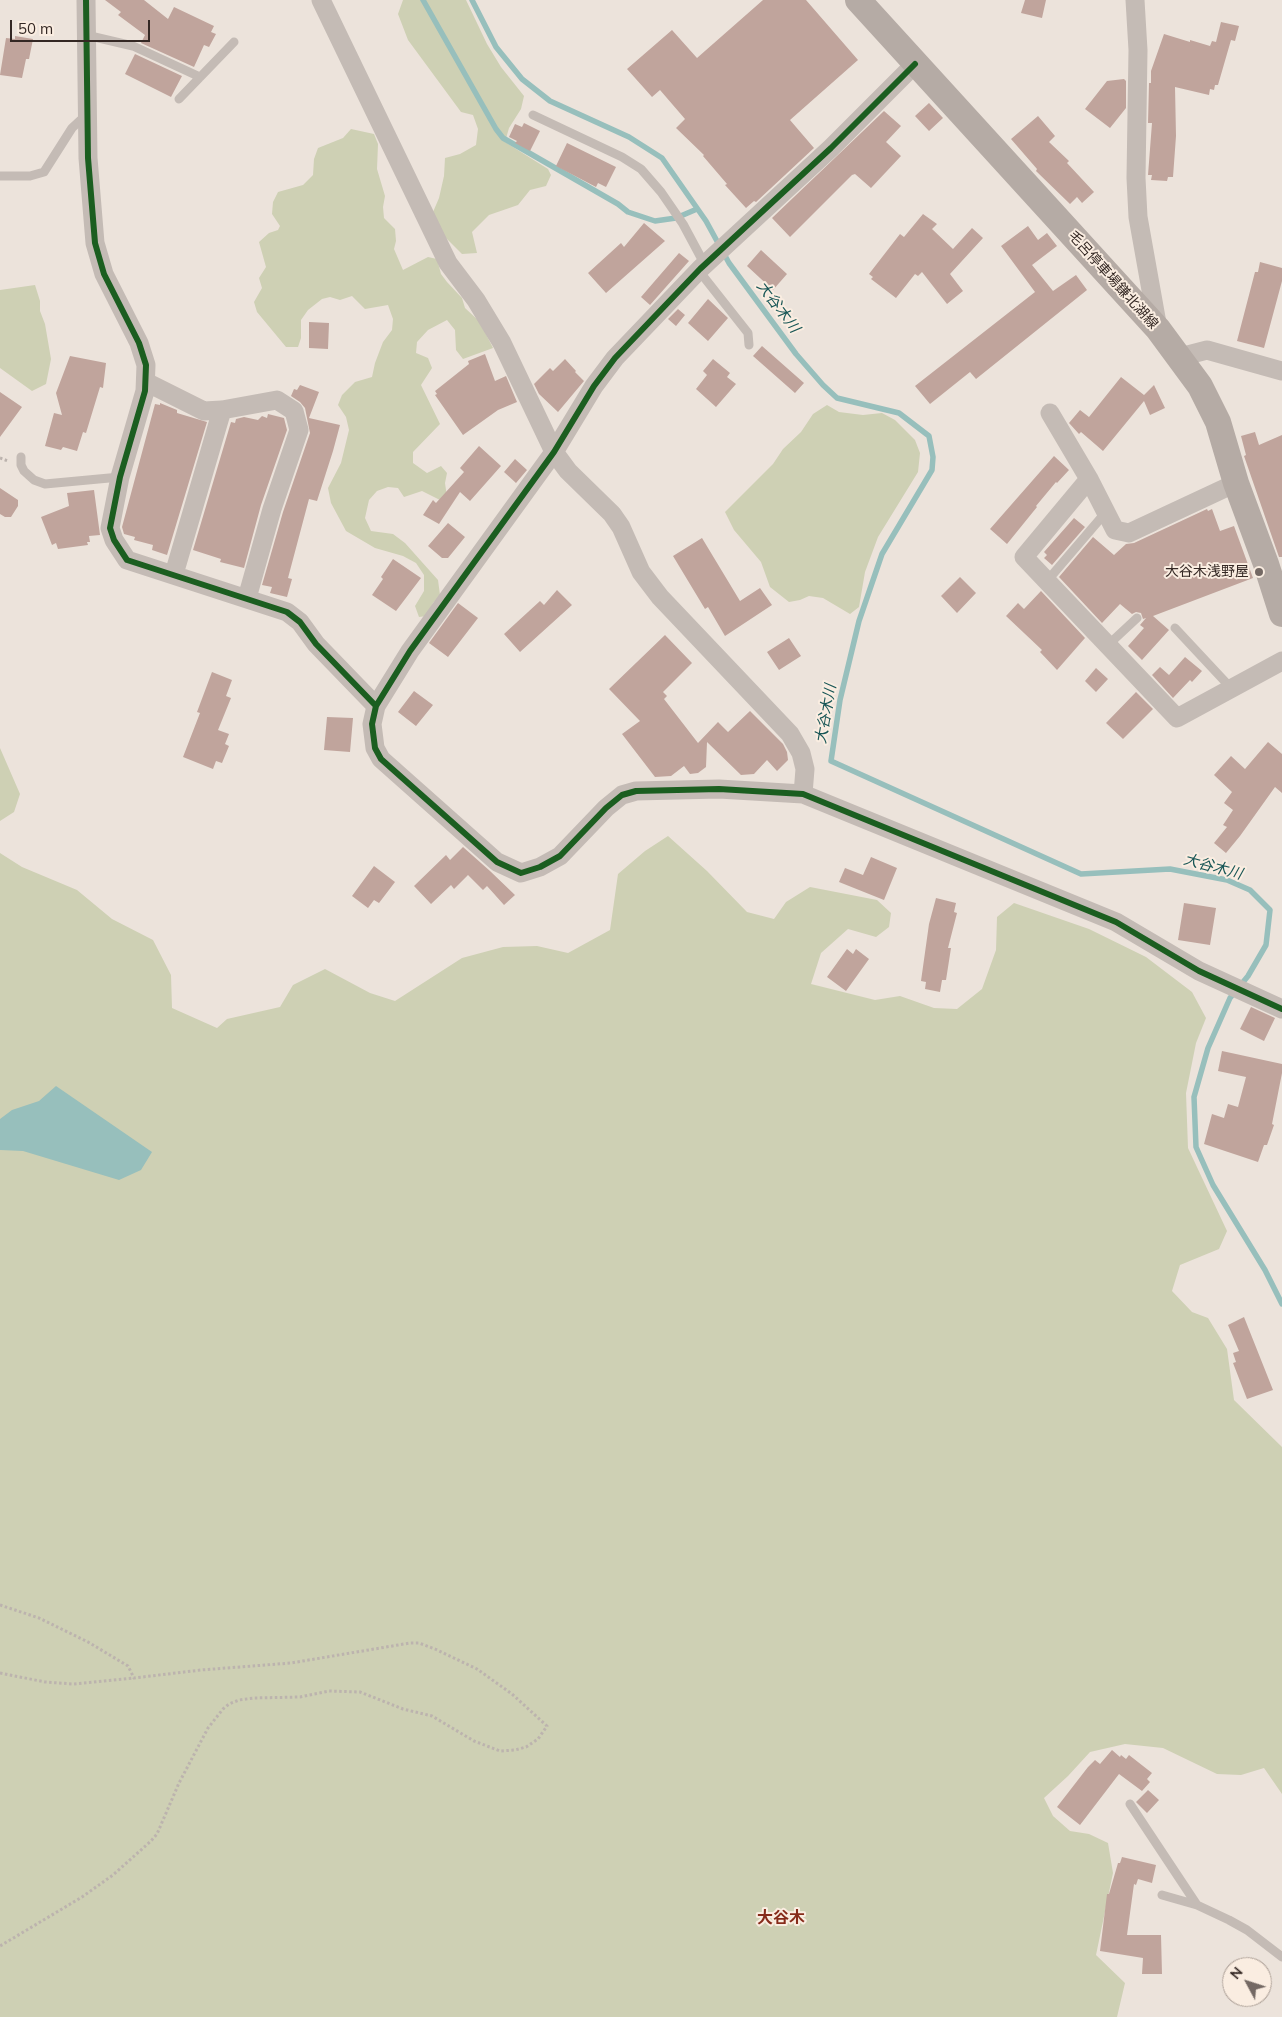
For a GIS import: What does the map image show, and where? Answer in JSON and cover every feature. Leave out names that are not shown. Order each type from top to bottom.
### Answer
[{"type":"main road","name":"毛呂停車場鎌北湖線","points":[[858,0],[1158,329],[1180,357],[1200,386],[1218,422],[1236,483],[1282,614]]},
{"type":"street","points":[[86,0],[88,158],[95,243],[104,274],[139,343],[146,365],[146,382],[120,477],[110,528],[114,540],[127,560],[287,612],[300,622],[316,644],[376,706]]},
{"type":"street","points":[[321,0],[448,263],[476,300],[502,342],[554,452],[568,471],[612,514],[621,527],[641,572],[660,597],[790,734],[801,753],[805,769],[803,794]]},
{"type":"street","points":[[1135,0],[1138,50],[1136,178],[1138,217],[1158,329]]},
{"type":"street","points":[[915,64],[831,148],[706,264],[616,358],[594,386],[554,452],[410,651],[376,706],[372,724],[372,737],[375,748],[381,759],[497,862],[521,873],[540,867],[560,856],[606,808],[622,795],[636,791],[719,789],[803,794],[1116,922],[1198,971],[1282,1009]]},
{"type":"street","points":[[1180,357],[1207,350],[1282,371]]},
{"type":"street","points":[[146,382],[204,411],[222,410],[277,400],[294,411],[299,430],[272,509],[247,598]]},
{"type":"street","points":[[174,574],[222,410]]},
{"type":"street","points":[[1050,413],[1089,479],[1115,530],[1129,533],[1236,483]]},
{"type":"street","points":[[1089,479],[1024,557],[1177,718],[1282,661]]},
{"type":"lane","points":[[86,35],[133,46],[200,77]]},
{"type":"lane","points":[[179,99],[234,42]]},
{"type":"lane","points":[[0,176],[30,176],[44,172],[72,128],[87,114]]},
{"type":"lane","points":[[533,115],[622,157],[641,170],[661,192],[683,224],[706,264],[702,276],[748,333],[749,345]]},
{"type":"lane","points":[[21,457],[24,471],[34,480],[45,484],[120,477]]},
{"type":"lane","points":[[1047,581],[1106,512]]},
{"type":"lane","points":[[1108,646],[1137,618]]},
{"type":"lane","points":[[1175,628],[1232,688]]},
{"type":"lane","points":[[1130,1804],[1197,1905]]},
{"type":"lane","points":[[1162,1894],[1197,1905],[1247,1930],[1282,1957]]},
{"type":"path","points":[[0,1605],[39,1618],[88,1642],[128,1666],[134,1678]]},
{"type":"path","points":[[0,1673],[45,1682],[73,1684],[201,1670],[291,1664],[410,1643],[420,1643],[477,1669],[512,1694],[547,1726],[538,1739],[526,1747],[500,1751],[474,1742],[432,1716],[397,1707],[360,1692],[329,1690],[300,1697],[254,1698],[234,1702],[223,1709],[214,1720],[190,1759],[157,1834],[113,1874],[82,1897],[0,1946]]},
{"type":"green space","points":[[403,0],[466,0],[487,44],[501,67],[524,96],[521,109],[509,128],[505,142],[548,169],[551,175],[546,186],[530,190],[518,205],[489,215],[472,232],[477,253],[462,254],[442,234],[433,212],[439,198],[444,176],[445,158],[460,154],[476,145],[478,129],[473,115],[461,112],[408,40],[398,14]]},
{"type":"green space","points":[[351,129],[374,134],[378,144],[377,169],[385,196],[384,218],[395,229],[396,241],[394,249],[403,270],[428,257],[437,259],[441,274],[462,298],[465,308],[480,322],[493,348],[463,359],[456,350],[455,330],[447,320],[428,330],[417,342],[416,353],[428,358],[432,368],[421,385],[440,424],[413,452],[413,463],[427,473],[441,466],[447,473],[445,483],[447,497],[440,500],[422,491],[404,497],[398,488],[388,487],[377,491],[369,500],[365,518],[371,531],[393,534],[405,543],[438,580],[440,595],[433,603],[427,616],[419,617],[415,606],[424,591],[424,575],[416,563],[403,556],[375,548],[346,531],[331,503],[328,488],[341,463],[349,430],[346,417],[338,405],[342,395],[355,382],[372,377],[383,342],[392,330],[393,319],[388,305],[365,309],[352,296],[340,300],[330,297],[322,299],[308,310],[301,320],[301,338],[298,347],[286,347],[257,312],[254,302],[262,288],[259,278],[266,267],[259,242],[269,233],[278,230],[280,226],[272,214],[273,202],[278,192],[303,185],[313,175],[314,159],[318,148],[343,138]]},
{"type":"green space","points":[[35,285],[40,301],[40,311],[45,324],[51,359],[46,384],[32,391],[0,368],[0,290]]},
{"type":"green space","points":[[827,405],[839,412],[863,415],[882,413],[895,420],[915,440],[920,453],[918,472],[878,537],[865,572],[859,607],[850,614],[823,598],[809,596],[789,602],[770,587],[761,562],[734,530],[725,512],[773,464],[783,449],[801,432],[813,414]]},
{"type":"green space","points":[[0,748],[20,794],[14,812],[0,821]]},
{"type":"green space","points":[[668,836],[707,871],[747,912],[774,919],[786,902],[810,887],[877,900],[891,913],[889,927],[876,937],[848,929],[821,953],[811,984],[875,1000],[900,996],[934,1008],[957,1009],[982,989],[996,950],[997,917],[1014,903],[1089,929],[1146,957],[1192,992],[1206,1018],[1196,1043],[1186,1093],[1188,1148],[1227,1231],[1219,1249],[1180,1265],[1172,1291],[1192,1312],[1208,1318],[1227,1349],[1234,1400],[1282,1447],[1282,1794],[1264,1768],[1241,1775],[1217,1774],[1163,1748],[1125,1744],[1090,1752],[1044,1798],[1053,1816],[1070,1831],[1089,1834],[1108,1843],[1113,1873],[1096,1955],[1125,1983],[1117,2017],[0,2017],[0,853],[22,867],[77,890],[112,919],[153,940],[171,975],[172,1008],[217,1028],[227,1019],[280,1007],[293,985],[325,969],[370,993],[395,1001],[462,958],[503,947],[537,946],[568,953],[610,930],[618,874],[645,851]]},
{"type":"water","points":[[56,1086],[152,1152],[141,1170],[119,1180],[23,1151],[0,1150],[0,1119],[12,1110],[39,1101]]},
{"type":"building","points":[[105,0],[144,0],[168,19],[174,7],[214,26],[211,32],[216,34],[209,47],[204,45],[194,67],[141,43],[145,35],[118,15],[121,12]]},
{"type":"building","points":[[763,0],[806,0],[858,60],[790,120],[814,148],[756,202],[754,201],[746,208],[725,185],[727,184],[704,155],[676,128],[685,119],[660,90],[652,97],[627,69],[672,30],[697,58]]},
{"type":"building","points":[[1025,0],[1046,0],[1042,18],[1021,13]]},
{"type":"building","points":[[1221,22],[1239,26],[1235,41],[1231,40],[1218,85],[1215,85],[1214,90],[1210,89],[1209,95],[1175,87],[1176,136],[1173,177],[1168,177],[1167,181],[1151,180],[1152,175],[1148,175],[1152,123],[1148,123],[1149,83],[1151,83],[1151,71],[1164,34],[1210,46],[1212,41],[1216,42]]},
{"type":"building","points":[[15,36],[33,39],[29,59],[26,59],[22,78],[0,75],[6,38],[15,39]]},
{"type":"building","points":[[135,54],[182,76],[171,97],[125,74]]},
{"type":"building","points":[[1124,79],[1126,81],[1126,108],[1110,128],[1085,109],[1107,81]]},
{"type":"building","points":[[929,103],[943,118],[929,131],[915,116]]},
{"type":"building","points":[[884,111],[901,126],[886,142],[901,156],[871,188],[855,174],[852,175],[790,237],[772,218]]},
{"type":"building","points":[[1038,116],[1055,136],[1049,142],[1069,161],[1067,163],[1094,192],[1082,203],[1077,197],[1070,204],[1036,171],[1037,169],[1011,139]]},
{"type":"building","points":[[524,123],[540,131],[530,151],[515,143],[517,141],[509,137],[515,124],[522,127]]},
{"type":"building","points":[[567,143],[616,167],[606,187],[598,183],[596,187],[556,166]]},
{"type":"building","points":[[923,214],[937,224],[932,229],[953,249],[972,228],[983,238],[950,274],[963,291],[947,304],[922,272],[918,276],[915,274],[896,298],[871,279],[873,277],[869,274],[900,234],[904,237]]},
{"type":"building","points":[[644,223],[665,241],[606,293],[588,273],[621,243],[624,247]]},
{"type":"building","points":[[1028,226],[1038,240],[1047,233],[1057,246],[1032,265],[1053,291],[1076,275],[1087,290],[976,379],[970,372],[930,404],[915,386],[1035,292],[1001,246]]},
{"type":"building","points":[[761,250],[787,274],[773,290],[747,266]]},
{"type":"building","points":[[679,253],[689,261],[650,305],[641,297]]},
{"type":"building","points":[[1260,262],[1282,268],[1282,281],[1264,348],[1237,341],[1255,272],[1258,272]]},
{"type":"building","points":[[708,299],[728,318],[708,341],[688,323]]},
{"type":"building","points":[[678,309],[685,315],[676,326],[668,319]]},
{"type":"building","points":[[309,322],[329,323],[328,349],[309,348]]},
{"type":"building","points":[[762,346],[804,383],[795,393],[753,356]]},
{"type":"building","points":[[485,354],[495,381],[506,376],[517,402],[498,410],[463,435],[435,395],[437,394],[435,391],[469,364],[468,361]]},
{"type":"building","points":[[70,356],[106,363],[103,388],[100,387],[86,433],[83,432],[77,451],[63,447],[61,450],[45,446],[54,413],[62,415],[56,393]]},
{"type":"building","points":[[565,359],[584,381],[558,412],[539,394],[534,384],[550,368],[553,371]]},
{"type":"building","points":[[713,359],[730,373],[727,377],[736,384],[716,407],[696,389],[707,375],[703,371]]},
{"type":"building","points":[[1121,377],[1144,395],[1154,385],[1165,408],[1150,415],[1144,401],[1103,451],[1081,432],[1079,434],[1069,423],[1080,410],[1089,417]]},
{"type":"building","points":[[300,385],[319,392],[309,418],[340,425],[317,501],[309,499],[288,578],[292,579],[287,597],[270,593],[272,587],[262,585],[283,512],[310,433],[305,408],[291,396],[294,389],[297,390]]},
{"type":"building","points":[[0,392],[22,407],[0,437]]},
{"type":"building","points":[[160,403],[177,410],[177,413],[207,422],[167,555],[152,550],[153,545],[134,540],[135,537],[124,534],[122,527],[155,404],[160,405]]},
{"type":"building","points":[[268,414],[284,418],[287,430],[261,505],[244,568],[220,562],[221,559],[193,550],[231,422],[235,423],[236,419],[244,417],[258,420],[262,416],[267,418]]},
{"type":"building","points":[[1255,432],[1259,445],[1282,435],[1282,557],[1279,557],[1244,456],[1246,455],[1241,436]]},
{"type":"building","points":[[479,446],[501,466],[470,501],[460,492],[439,524],[423,515],[433,500],[436,503],[464,472],[460,468]]},
{"type":"building","points":[[1054,456],[1069,470],[1056,482],[1007,544],[990,529]]},
{"type":"building","points":[[515,459],[527,470],[516,483],[504,472]]},
{"type":"building","points":[[0,488],[18,500],[18,506],[11,517],[5,517],[0,514]]},
{"type":"building","points":[[94,490],[100,535],[89,536],[90,542],[87,542],[88,545],[58,549],[56,543],[52,545],[41,517],[69,506],[67,493]]},
{"type":"building","points":[[1207,509],[1208,511],[1212,509],[1220,531],[1234,526],[1253,578],[1153,616],[1169,630],[1142,660],[1128,646],[1144,628],[1140,625],[1146,618],[1143,619],[1141,613],[1136,612],[1132,614],[1120,604],[1102,623],[1059,577],[1093,537],[1114,555],[1126,544],[1134,543]]},
{"type":"building","points":[[1074,518],[1085,527],[1052,565],[1044,558],[1047,555],[1044,552]]},
{"type":"building","points":[[448,523],[465,537],[448,558],[442,558],[428,546]]},
{"type":"building","points":[[702,538],[740,601],[760,588],[772,605],[725,636],[708,607],[705,609],[673,556]]},
{"type":"building","points":[[393,559],[421,578],[396,611],[372,595]]},
{"type":"building","points":[[960,577],[976,593],[957,613],[941,596]]},
{"type":"building","points":[[557,590],[572,605],[520,652],[504,634],[540,601],[544,605]]},
{"type":"building","points":[[1041,591],[1085,638],[1057,670],[1040,652],[1042,650],[1006,616],[1018,603],[1024,609]]},
{"type":"building","points":[[458,603],[478,618],[448,657],[429,643]]},
{"type":"building","points":[[665,635],[692,663],[663,692],[667,696],[664,699],[698,743],[718,722],[728,732],[750,711],[783,744],[787,752],[788,760],[777,771],[767,760],[754,774],[741,775],[707,742],[706,767],[698,773],[690,774],[684,766],[671,776],[655,777],[622,734],[640,721],[609,689]]},
{"type":"building","points":[[789,638],[801,656],[779,670],[767,652]]},
{"type":"building","points":[[1185,657],[1202,671],[1192,682],[1190,680],[1173,698],[1152,675],[1160,667],[1169,675]]},
{"type":"building","points":[[1096,668],[1108,679],[1096,692],[1085,681]]},
{"type":"building","points":[[212,672],[232,680],[226,696],[231,698],[218,730],[229,734],[225,744],[229,746],[222,763],[216,761],[213,769],[183,757],[200,713],[197,712]]},
{"type":"building","points":[[414,691],[433,705],[416,726],[398,712]]},
{"type":"building","points":[[1136,692],[1153,709],[1123,739],[1106,723]]},
{"type":"building","points":[[327,717],[353,718],[350,752],[324,750]]},
{"type":"building","points":[[1268,742],[1282,754],[1282,793],[1275,787],[1226,853],[1214,843],[1227,827],[1223,825],[1233,810],[1224,803],[1232,792],[1214,775],[1231,756],[1245,769]]},
{"type":"building","points":[[463,847],[515,895],[504,905],[487,886],[483,890],[468,875],[454,889],[451,885],[431,904],[414,886],[446,855],[450,860]]},
{"type":"building","points":[[871,857],[897,868],[884,900],[839,882],[845,868],[863,875]]},
{"type":"building","points":[[374,866],[395,882],[379,903],[374,900],[368,908],[352,896]]},
{"type":"building","points":[[936,898],[956,903],[954,912],[957,913],[948,948],[951,948],[946,980],[942,980],[940,992],[925,989],[926,982],[921,981],[929,924]]},
{"type":"building","points":[[1184,903],[1216,908],[1210,945],[1178,940]]},
{"type":"building","points":[[847,949],[853,954],[856,949],[869,959],[846,991],[827,977]]},
{"type":"building","points":[[1251,1007],[1275,1018],[1264,1041],[1240,1029]]},
{"type":"building","points":[[1222,1051],[1282,1064],[1272,1124],[1274,1125],[1267,1145],[1264,1145],[1258,1162],[1204,1144],[1212,1114],[1224,1118],[1228,1104],[1238,1107],[1246,1077],[1218,1071]]},
{"type":"building","points":[[1244,1317],[1273,1390],[1247,1399],[1233,1363],[1236,1362],[1233,1353],[1239,1351],[1228,1325]]},
{"type":"building","points":[[1112,1750],[1120,1757],[1121,1755],[1126,1759],[1129,1755],[1152,1773],[1147,1779],[1150,1782],[1142,1791],[1119,1774],[1080,1825],[1057,1807],[1088,1767],[1095,1760],[1100,1764]]},
{"type":"building","points":[[1148,1790],[1159,1800],[1147,1813],[1136,1802]]},
{"type":"building","points":[[1122,1857],[1156,1865],[1152,1883],[1138,1879],[1136,1885],[1134,1884],[1127,1935],[1161,1935],[1162,1974],[1142,1974],[1143,1958],[1100,1951],[1107,1894],[1109,1894],[1118,1863],[1120,1863]]},
{"type":"waterway","points":[[423,0],[496,129],[503,138],[618,204],[628,212],[655,221],[676,218],[697,209]]},
{"type":"waterway","name":"大谷木川","points":[[472,0],[496,47],[522,79],[550,101],[629,137],[662,158],[706,221],[729,263],[796,354],[823,385],[837,398],[899,413],[929,436],[933,457],[932,470],[882,554],[859,621],[840,700],[831,761],[1081,874],[1170,869],[1227,880],[1250,890],[1270,910],[1266,945],[1248,976],[1230,998],[1208,1048],[1194,1097],[1196,1147],[1213,1185],[1265,1270],[1282,1304]]},
{"type":"cycle path","points":[[86,0],[88,158],[95,243],[104,274],[139,343],[146,365],[145,391],[120,477],[110,528],[114,540],[127,560],[287,612],[300,622],[316,644],[376,706]]},
{"type":"cycle path","points":[[915,64],[831,148],[700,269],[615,358],[594,386],[554,452],[410,651],[376,706],[372,724],[375,748],[381,759],[497,862],[521,873],[540,867],[560,856],[606,808],[622,795],[636,791],[719,789],[803,794],[1116,922],[1199,971],[1282,1009]]},
{"type":"place","name":"大谷木浅野屋","points":[[1259,572]]},
{"type":"district","name":"大谷木","points":[[781,1918]]}]
